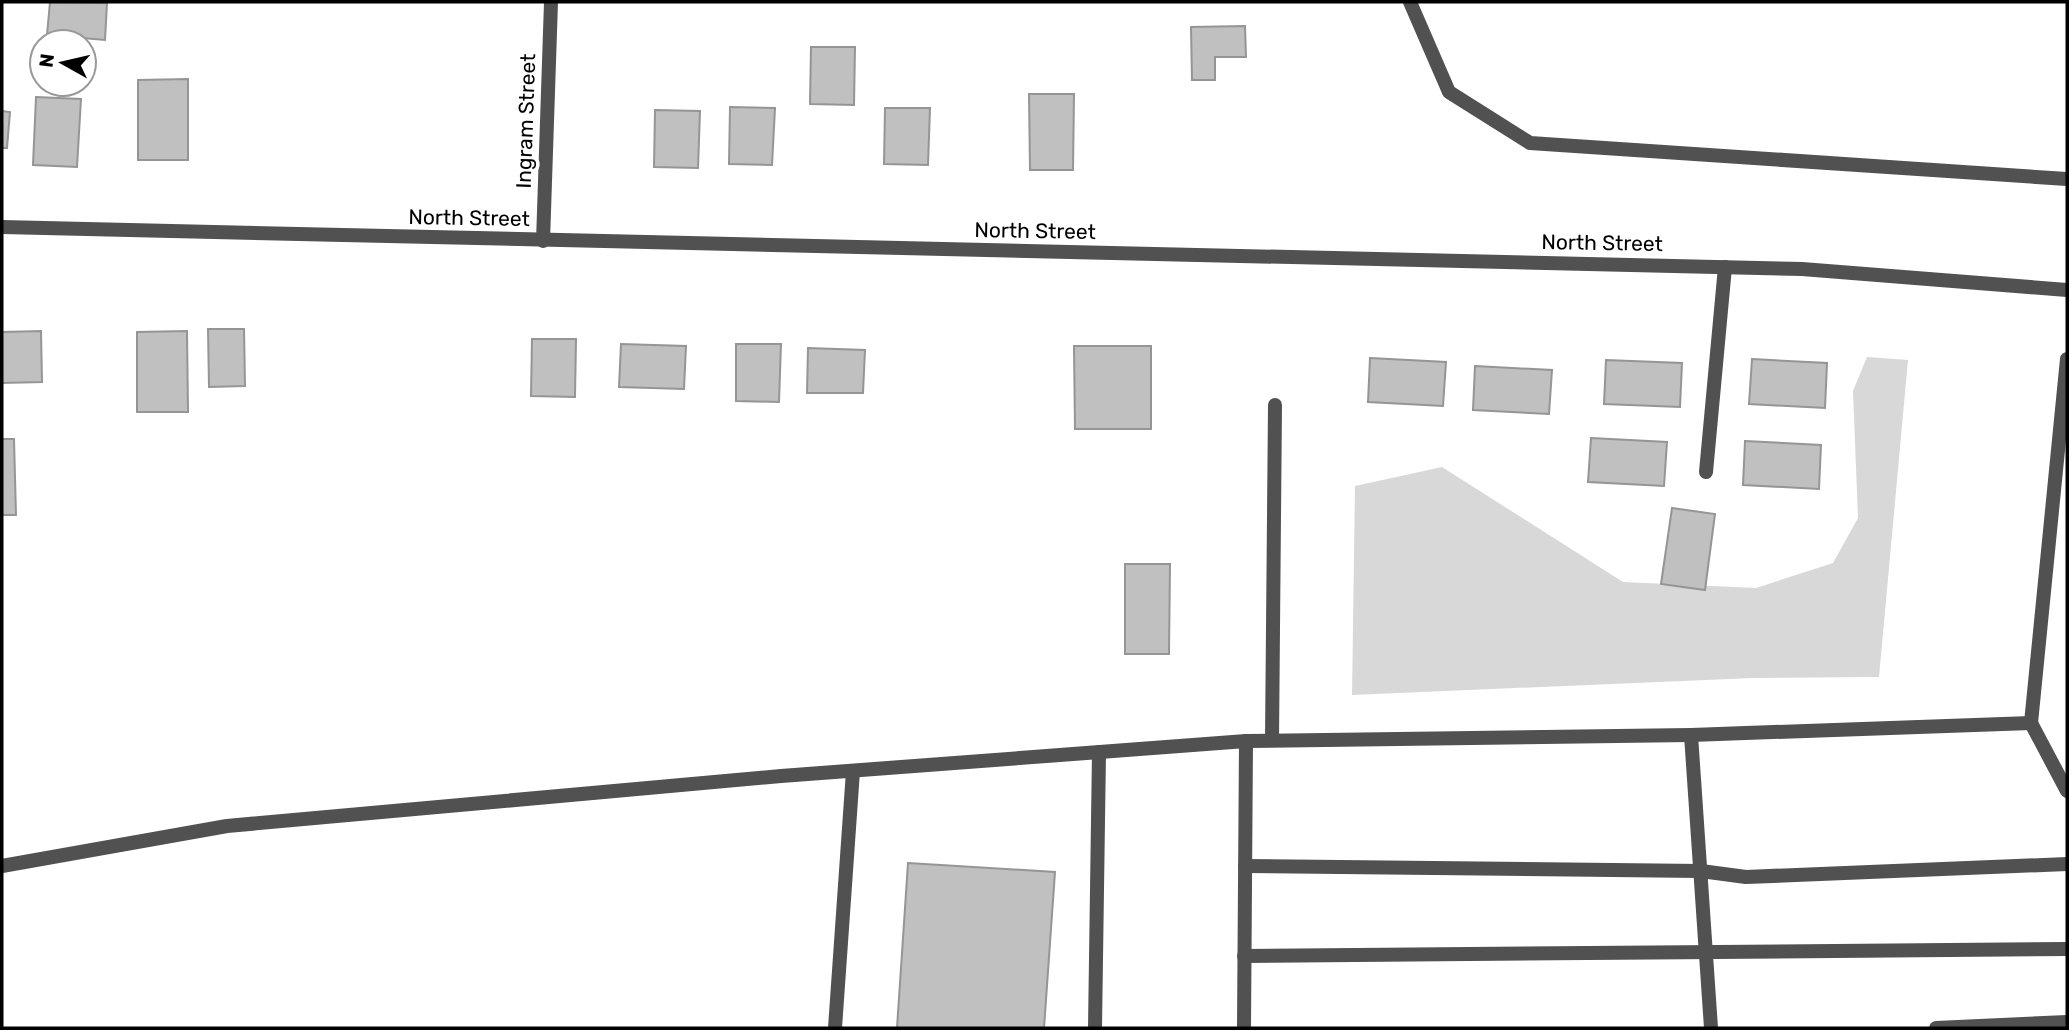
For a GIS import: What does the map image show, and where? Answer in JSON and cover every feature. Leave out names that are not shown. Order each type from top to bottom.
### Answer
[{"type":"street","name":"Ingram Street","points":[[543,241],[551,2]]},
{"type":"street","points":[[1409,2],[1449,92],[1530,143],[2067,179]]},
{"type":"street","name":"North Street","points":[[2,227],[1802,269],[2067,290]]},
{"type":"street","points":[[1706,472],[1725,267]]},
{"type":"street","points":[[2067,359],[2031,723],[2067,791]]},
{"type":"street","points":[[1272,740],[1275,405]]},
{"type":"street","points":[[2,866],[227,825],[853,771],[1246,741],[1691,735],[2031,723]]},
{"type":"street","points":[[1691,735],[1711,1028]]},
{"type":"street","points":[[1244,1028],[1246,741]]},
{"type":"street","points":[[1095,1028],[1100,752]]},
{"type":"street","points":[[835,1028],[853,771]]},
{"type":"street","points":[[1245,866],[1701,871],[1746,877],[2067,864]]},
{"type":"street","points":[[1244,956],[2067,949]]},
{"type":"street","points":[[1936,1028],[2067,1022]]},
{"type":"shaded area","points":[[1867,357],[1908,360],[1879,677],[1753,678],[1352,695],[1355,486],[1442,467],[1623,582],[1756,588],[1833,563],[1858,518],[1853,391]]},
{"type":"building","points":[[50,2],[107,3],[105,40],[98,39],[98,28],[48,28]]},
{"type":"building","points":[[1245,26],[1246,57],[1215,57],[1215,80],[1192,80],[1191,27]]},
{"type":"building","points":[[811,47],[855,47],[854,105],[810,104]]},
{"type":"building","points":[[188,79],[188,160],[138,160],[138,80]]},
{"type":"building","points":[[1029,94],[1074,94],[1073,170],[1030,170]]},
{"type":"building","points":[[36,98],[81,99],[77,167],[33,165]]},
{"type":"building","points":[[730,107],[775,108],[772,165],[729,164]]},
{"type":"building","points":[[885,108],[930,108],[928,165],[884,164]]},
{"type":"building","points":[[655,110],[700,111],[698,168],[654,167]]},
{"type":"building","points":[[2,111],[10,112],[7,148],[2,148]]},
{"type":"building","points":[[208,329],[244,329],[245,386],[209,387]]},
{"type":"building","points":[[41,331],[42,382],[2,383],[2,332]]},
{"type":"building","points":[[187,331],[188,412],[137,412],[137,332]]},
{"type":"building","points":[[532,339],[576,339],[575,397],[531,396]]},
{"type":"building","points":[[621,344],[686,346],[684,389],[619,387]]},
{"type":"building","points":[[736,344],[781,344],[779,402],[736,401]]},
{"type":"building","points":[[1074,346],[1151,346],[1151,429],[1075,429]]},
{"type":"building","points":[[808,348],[865,350],[863,393],[807,393]]},
{"type":"building","points":[[1370,358],[1446,362],[1443,406],[1368,402]]},
{"type":"building","points":[[1752,359],[1827,363],[1825,408],[1749,404]]},
{"type":"building","points":[[1606,360],[1682,363],[1680,407],[1604,404]]},
{"type":"building","points":[[1475,366],[1552,370],[1549,414],[1473,410]]},
{"type":"building","points":[[1591,438],[1667,442],[1664,486],[1588,482]]},
{"type":"building","points":[[2,439],[14,439],[16,515],[2,515]]},
{"type":"building","points":[[1745,441],[1821,445],[1819,489],[1743,485]]},
{"type":"building","points":[[1672,508],[1715,514],[1705,590],[1661,584]]},
{"type":"building","points":[[1125,564],[1170,564],[1169,654],[1125,654]]},
{"type":"building","points":[[908,863],[1055,872],[1044,1028],[897,1028]]}]
